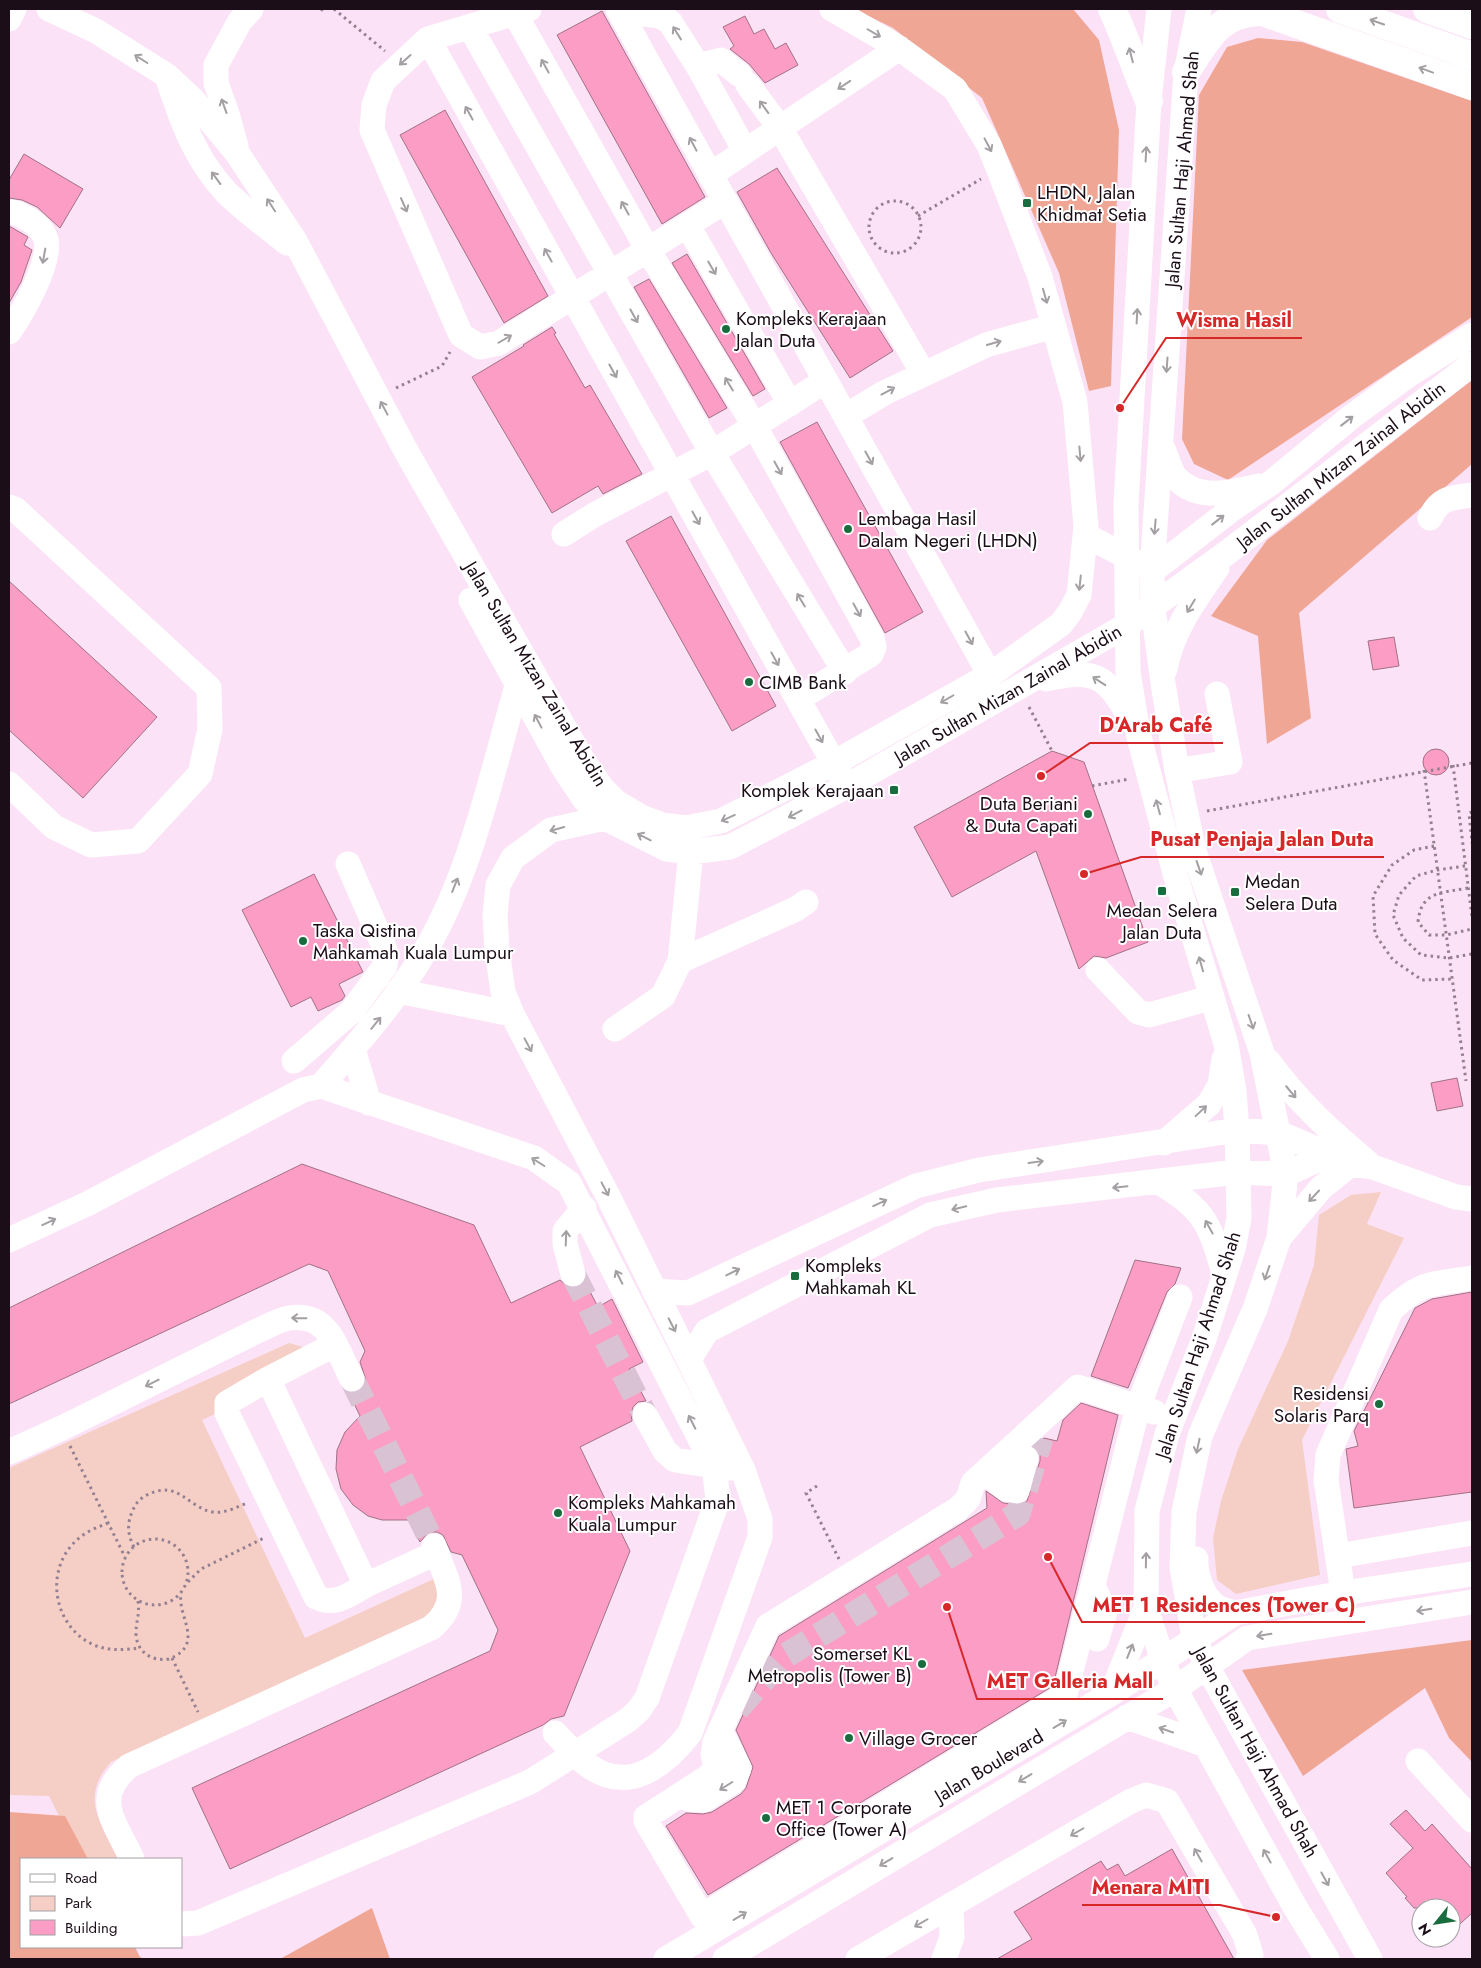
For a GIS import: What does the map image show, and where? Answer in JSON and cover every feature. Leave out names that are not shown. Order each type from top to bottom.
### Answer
[{"type":"main road","points":[[1112,9],[1129,47],[1148,101]]},
{"type":"main road","points":[[1294,9],[1312,29]]},
{"type":"main road","points":[[1340,9],[1472,56]]},
{"type":"main road","points":[[1427,9],[1472,25]]},
{"type":"main road","points":[[1186,72],[1210,35],[1222,22],[1258,10],[1472,86]]},
{"type":"street","points":[[9,19],[14,9]]},
{"type":"street","name":"Jalan Sultan Mizan Zainal Abidin","points":[[50,9],[96,31],[166,76],[193,100],[238,153],[304,257],[406,451],[582,759],[602,788],[616,802],[641,817],[662,825],[686,828],[721,821],[834,763],[990,675],[1061,624],[1079,595],[1086,530],[1075,402],[1054,326],[1016,210],[989,145],[955,89],[899,48],[832,9]]},
{"type":"street","name":"Jalan Sultan Mizan Zainal Abidin","points":[[238,153],[216,83],[216,64],[240,21],[251,9]]},
{"type":"street","name":"Jalan Sultan Haji Ahmad Shah","points":[[1159,9],[1148,101],[1126,504],[1128,672],[1138,733],[1210,998],[1226,1044],[1234,1091],[1237,1130],[1238,1218],[1233,1249],[1204,1339],[1173,1418],[1147,1511],[1146,1608],[1163,1662],[1175,1689],[1295,1907],[1327,1959]]},
{"type":"street","name":"Jalan Sultan Haji Ahmad Shah","points":[[1199,9],[1186,72],[1162,447],[1152,571],[1153,608],[1177,771],[1194,851],[1262,1053],[1286,1174],[1279,1238],[1255,1309],[1200,1436],[1184,1512],[1182,1568],[1194,1638],[1208,1668],[1370,1959]]},
{"type":"street","points":[[620,10],[660,16],[670,22],[698,66],[745,151]]},
{"type":"street","points":[[620,10],[724,202],[990,675]]},
{"type":"street","points":[[724,202],[688,226],[648,250],[499,343],[480,347],[461,335],[372,130],[374,105],[384,81],[428,40],[522,11],[648,250],[754,426],[872,638],[874,647],[871,654],[845,672],[798,699]]},
{"type":"street","points":[[470,27],[712,453],[845,672]]},
{"type":"street","points":[[428,40],[571,298],[847,786]]},
{"type":"street","points":[[710,175],[899,48]]},
{"type":"street","points":[[698,66],[722,60],[744,80],[780,128],[923,373]]},
{"type":"street","points":[[166,76],[188,137],[225,191],[304,257]]},
{"type":"street","points":[[9,212],[16,212],[38,226],[47,241],[41,273],[18,319],[9,332]]},
{"type":"street","points":[[688,226],[790,404]]},
{"type":"street","points":[[846,416],[884,392],[986,345],[1054,326]]},
{"type":"street","name":"Jalan Sultan Mizan Zainal Abidin","points":[[1152,571],[1232,509],[1271,483],[1351,417],[1410,374],[1472,335]]},
{"type":"street","name":"Jalan Sultan Mizan Zainal Abidin","points":[[406,451],[439,542],[563,767],[585,800],[604,818],[667,849],[691,852],[730,846],[1029,695],[1153,608],[1228,552],[1472,364]]},
{"type":"street","points":[[564,534],[594,515],[712,453],[825,382]]},
{"type":"street","points":[[1162,447],[1176,477],[1194,491],[1205,494],[1271,483]]},
{"type":"street","points":[[1430,518],[1435,508],[1447,498],[1472,495]]},
{"type":"street","points":[[1086,530],[1109,522],[1118,515],[1126,504]]},
{"type":"street","points":[[9,507],[15,509],[209,688],[210,729],[200,774],[138,841],[91,845],[54,827],[9,784]]},
{"type":"street","points":[[1086,530],[1152,571]]},
{"type":"street","points":[[1163,683],[1171,641],[1194,601],[1228,552]]},
{"type":"street","points":[[1029,695],[1077,673],[1090,674],[1105,683],[1116,694],[1138,733]]},
{"type":"street","points":[[321,1086],[378,1021],[426,951],[468,852],[518,683]]},
{"type":"street","points":[[1177,771],[1230,762],[1217,694]]},
{"type":"street","points":[[555,1733],[587,1765],[615,1778],[626,1779],[640,1775],[666,1758],[690,1733],[760,1537],[760,1518],[743,1470],[608,1196],[512,1014],[503,992],[497,950],[495,914],[498,885],[513,858],[551,830],[604,818]]},
{"type":"street","points":[[615,1029],[663,996],[680,961],[691,852]]},
{"type":"street","points":[[294,1061],[352,1010],[384,966],[386,953],[348,864]]},
{"type":"street","points":[[680,961],[796,909],[806,902]]},
{"type":"street","points":[[1098,970],[1138,1012],[1144,1014],[1149,1015],[1210,998]]},
{"type":"street","points":[[398,991],[512,1014]]},
{"type":"street","points":[[1164,1143],[1209,1104],[1220,1085],[1226,1044]]},
{"type":"street","points":[[353,1049],[369,1102]]},
{"type":"street","points":[[1262,1053],[1291,1092],[1315,1117],[1351,1162]]},
{"type":"street","points":[[9,1240],[89,1204],[303,1090],[321,1086],[534,1158],[570,1183],[714,1466],[718,1499],[646,1698],[639,1710],[628,1720],[530,1782],[198,1923],[182,1924]]},
{"type":"street","points":[[654,1291],[688,1293],[916,1186],[979,1170],[1164,1143],[1237,1130],[1279,1133],[1351,1162],[1456,1197],[1472,1199]]},
{"type":"street","points":[[689,1359],[707,1331],[930,1215],[997,1200],[1160,1183],[1237,1172],[1286,1174],[1351,1162]]},
{"type":"street","points":[[1279,1238],[1321,1188],[1351,1162]]},
{"type":"street","points":[[1160,1183],[1186,1198],[1200,1213],[1213,1235],[1224,1273]]},
{"type":"street","points":[[573,1274],[565,1244],[566,1231],[584,1208]]},
{"type":"street","points":[[1343,1593],[1326,1480],[1328,1455],[1391,1310],[1406,1295],[1423,1285],[1472,1278]]},
{"type":"street","points":[[1173,1418],[1138,1407],[1078,1387],[973,1484],[968,1499],[958,1510],[768,1626],[714,1748],[716,1768],[708,1777],[650,1813],[646,1821],[708,1924],[1065,1696],[1088,1582],[1138,1407],[1180,1297]]},
{"type":"street","points":[[9,1452],[62,1428],[257,1330],[289,1318],[313,1318],[324,1325],[352,1379]]},
{"type":"street","points":[[132,1858],[108,1805],[107,1795],[111,1786],[130,1766],[431,1628],[444,1614],[450,1594],[449,1583],[435,1550],[338,1601],[325,1602],[316,1597],[227,1413],[227,1403],[268,1379],[334,1345]]},
{"type":"street","points":[[268,1379],[366,1585]]},
{"type":"street","points":[[1222,1384],[1216,1446],[1198,1512],[1195,1568],[1205,1594],[1215,1606],[1235,1613],[1343,1593],[1472,1574]]},
{"type":"street","points":[[1041,1438],[1057,1406]]},
{"type":"street","points":[[645,1415],[665,1451],[675,1460],[743,1470]]},
{"type":"street","points":[[985,1472],[1006,1489]]},
{"type":"street","points":[[820,1594],[844,1599],[920,1553],[929,1527]]},
{"type":"street","points":[[1338,1556],[1472,1534]]},
{"type":"street","points":[[1088,1582],[1105,1611],[1097,1639]]},
{"type":"street","name":"Jalan Boulevard","points":[[708,1924],[736,1956],[1175,1689],[1208,1668],[1247,1638],[1472,1602]]},
{"type":"street","points":[[1112,1693],[1146,1608]]},
{"type":"street","name":"Jalan Boulevard","points":[[666,1959],[708,1924],[1112,1693],[1163,1662],[1194,1638],[1235,1613]]},
{"type":"street","points":[[1127,1717],[1206,1745]]},
{"type":"street","points":[[1418,1761],[1472,1820]]},
{"type":"street","points":[[858,1959],[1131,1801],[1146,1795],[1167,1801],[1245,1935],[1250,1955],[1248,1959]]},
{"type":"street","points":[[944,1959],[952,1938],[951,1905]]},
{"type":"path","points":[[320,9],[324,11],[325,9]]},
{"type":"path","points":[[334,9],[376,44]]},
{"type":"path","points":[[918,216],[974,182]]},
{"type":"path","points":[[891,202],[907,204],[918,216],[920,233],[917,242],[903,252],[885,252],[872,240],[869,223],[876,209],[883,204],[891,202]]},
{"type":"path","points":[[377,397],[442,366],[461,335]]},
{"type":"path","points":[[1029,695],[1052,751]]},
{"type":"path","points":[[1204,811],[1424,770],[1472,763]]},
{"type":"path","points":[[1453,765],[1472,917]]},
{"type":"path","points":[[1424,770],[1466,1081]]},
{"type":"path","points":[[1092,786],[1134,778]]},
{"type":"path","points":[[1472,812],[1469,813],[1472,843]]},
{"type":"path","points":[[1434,846],[1414,850],[1392,865],[1373,896],[1375,934],[1393,960],[1422,980],[1452,979]]},
{"type":"path","points":[[1465,866],[1437,870],[1416,876],[1400,895],[1393,915],[1403,938],[1421,955],[1449,958],[1472,954]]},
{"type":"path","points":[[1468,888],[1432,894],[1419,908],[1418,922],[1429,934],[1446,935],[1472,930]]},
{"type":"path","points":[[62,1428],[126,1558]]},
{"type":"path","points":[[817,1486],[806,1493],[848,1577]]},
{"type":"path","points":[[134,1547],[128,1529],[129,1517],[135,1505],[142,1497],[156,1491],[176,1492],[202,1508],[216,1513],[266,1496]]},
{"type":"path","points":[[108,1523],[84,1534],[69,1548],[57,1572],[57,1599],[66,1620],[82,1638],[110,1649],[140,1648],[155,1659],[172,1658],[185,1647],[189,1635],[182,1610],[181,1593]]},
{"type":"path","points":[[185,1587],[188,1569],[185,1559],[174,1545],[155,1539],[147,1540],[134,1547],[126,1558],[122,1574],[125,1586],[138,1600],[148,1604],[162,1604],[171,1601],[181,1593],[201,1569],[282,1529]]},
{"type":"path","points":[[138,1600],[140,1612],[136,1632],[140,1648]]},
{"type":"path","points":[[172,1658],[207,1730]]},
{"type":"green space","points":[[1381,1192],[1367,1224],[1404,1238],[1302,1440],[1320,1575],[1236,1594],[1217,1580],[1213,1538],[1221,1501],[1238,1449],[1288,1341],[1314,1265],[1319,1215],[1351,1195]]},
{"type":"green space","points":[[289,1343],[319,1352],[301,1374],[202,1420],[305,1638],[436,1578],[438,1593],[436,1602],[428,1616],[111,1762],[101,1775],[96,1787],[95,1799],[100,1822],[118,1858],[80,1858],[49,1796],[9,1795],[9,1468]]},
{"type":"shaded area","points":[[854,9],[1073,9],[1099,40],[1119,130],[1111,386],[1089,391],[1059,273],[982,98],[893,28]]},
{"type":"shaded area","points":[[1258,38],[1302,42],[1472,101],[1472,317],[1228,480],[1194,464],[1182,439],[1199,95],[1227,47]]},
{"type":"shaded area","points":[[1472,380],[1472,464],[1299,613],[1311,718],[1267,744],[1258,636],[1211,616],[1267,540]]},
{"type":"shaded area","points":[[1472,1640],[1472,1762],[1449,1738],[1425,1688],[1303,1776],[1242,1670]]},
{"type":"shaded area","points":[[9,1812],[65,1816],[87,1858],[20,1858],[20,1948],[136,1948],[140,1957],[145,1959],[9,1959]]},
{"type":"shaded area","points":[[372,1908],[390,1959],[280,1959]]},
{"type":"building","points":[[602,11],[705,197],[662,224],[557,35]]},
{"type":"building","points":[[745,16],[754,34],[764,29],[775,49],[786,43],[798,65],[765,83],[749,64],[730,49],[734,46],[723,27]]},
{"type":"building","points":[[445,110],[548,296],[504,323],[400,135]]},
{"type":"building","points":[[24,154],[83,189],[60,228],[37,207],[22,200],[9,198],[9,180]]},
{"type":"building","points":[[777,168],[893,351],[850,378],[771,253],[737,192]]},
{"type":"building","points":[[9,226],[28,237],[24,245],[32,250],[21,282],[9,303]]},
{"type":"building","points":[[687,254],[765,389],[753,396],[672,263]]},
{"type":"building","points":[[649,279],[727,408],[709,418],[634,287]]},
{"type":"building","points":[[552,327],[556,333],[554,334],[585,388],[590,385],[642,474],[603,494],[598,486],[552,513],[472,377]]},
{"type":"building","name":"Lembaga Hasil Dalam Negeri (LHDN)","points":[[817,422],[923,612],[885,633],[780,442]]},
{"type":"building","points":[[671,516],[776,706],[732,731],[626,541]]},
{"type":"building","points":[[9,581],[157,717],[83,798],[9,730]]},
{"type":"building","points":[[1394,637],[1399,666],[1373,670],[1368,641]]},
{"type":"building","points":[[1436,749],[1445,753],[1449,762],[1445,771],[1436,775],[1427,771],[1423,762],[1427,753]]},
{"type":"building","points":[[1052,751],[1084,762],[1148,942],[1106,958],[1094,956],[1079,969],[1036,851],[952,897],[914,827]]},
{"type":"building","name":"Taska Qistina Mahkamah Kuala Lumpur","points":[[314,874],[363,972],[339,984],[345,996],[342,1000],[318,1011],[311,997],[291,1007],[242,910]]},
{"type":"building","points":[[1457,1078],[1463,1106],[1437,1111],[1431,1083]]},
{"type":"building","name":"Kompleks Mahkamah Kuala Lumpur","points":[[302,1164],[474,1225],[511,1303],[560,1280],[570,1288],[577,1288],[585,1282],[598,1307],[612,1299],[643,1362],[629,1369],[646,1401],[638,1402],[633,1407],[632,1421],[580,1447],[630,1551],[564,1716],[551,1719],[543,1725],[230,1869],[192,1788],[490,1651],[498,1630],[462,1555],[451,1552],[443,1535],[437,1532],[429,1532],[420,1542],[409,1520],[382,1520],[368,1516],[353,1505],[341,1489],[336,1469],[337,1450],[345,1432],[360,1416],[349,1393],[358,1392],[364,1387],[366,1380],[360,1362],[365,1351],[328,1271],[309,1264],[9,1404],[9,1308]]},
{"type":"building","points":[[1135,1260],[1181,1268],[1175,1284],[1167,1292],[1128,1388],[1091,1376]]},
{"type":"building","name":"Residensi Solaris Parq","points":[[1472,1292],[1472,1492],[1354,1508],[1346,1449],[1358,1446],[1354,1431],[1415,1308],[1432,1299]]},
{"type":"building","points":[[1081,1403],[1118,1415],[1053,1686],[708,1895],[666,1826],[686,1813],[703,1814],[712,1812],[741,1794],[746,1788],[753,1767],[736,1730],[779,1636],[987,1508],[986,1491],[1003,1503],[1021,1505],[1027,1501],[1040,1461],[1040,1454],[1034,1447],[1044,1438],[1057,1441],[1063,1420]]},
{"type":"building","points":[[1406,1810],[1425,1831],[1432,1824],[1472,1869],[1472,1913],[1461,1923],[1461,1898],[1411,1898],[1411,1905],[1405,1898],[1407,1897],[1386,1873],[1413,1848],[1390,1824]]},
{"type":"building","points":[[1172,1849],[1234,1959],[997,1959],[1032,1939],[1014,1912],[1101,1861],[1107,1870],[1118,1864],[1125,1876]]},
{"type":"tunnel","points":[[573,1274],[645,1415]]},
{"type":"tunnel","points":[[352,1379],[434,1546]]},
{"type":"tunnel","points":[[737,1709],[785,1656],[1018,1514],[1041,1438]]},
{"type":"place","name":"LHDN, Jalan Khidmat Setia","points":[[1027,203]]},
{"type":"place","name":"Kompleks Kerajaan Jalan Duta","points":[[726,329]]},
{"type":"place","name":"Wisma Hasil","points":[[1120,408]]},
{"type":"place","name":"Lembaga Hasil Dalam Negeri (LHDN)","points":[[848,529]]},
{"type":"place","name":"CIMB Bank","points":[[749,682]]},
{"type":"place","name":"D'Arab Café","points":[[1041,776]]},
{"type":"place","name":"Komplek Kerajaan","points":[[894,790]]},
{"type":"place","name":"Duta Beriani & Duta Capati","points":[[1088,814]]},
{"type":"place","name":"Pusat Penjaja Jalan Duta","points":[[1084,874]]},
{"type":"place","name":"Medan Selera Jalan Duta","points":[[1162,891]]},
{"type":"place","name":"Medan Selera Duta","points":[[1235,892]]},
{"type":"place","name":"Taska Qistina Mahkamah Kuala Lumpur","points":[[303,941]]},
{"type":"place","name":"Kompleks Mahkamah KL","points":[[795,1276]]},
{"type":"place","name":"Residensi Solaris Parq","points":[[1379,1404]]},
{"type":"place","name":"Kompleks Mahkamah Kuala Lumpur","points":[[558,1513]]},
{"type":"place","name":"MET 1 Residences (Tower C)","points":[[1048,1557]]},
{"type":"place","name":"MET Galleria Mall","points":[[947,1607]]},
{"type":"place","name":"Somerset KL Metropolis (Tower B)","points":[[922,1664]]},
{"type":"place","name":"Village Grocer","points":[[849,1738]]},
{"type":"place","name":"MET 1 Corporate Office (Tower A)","points":[[766,1818]]},
{"type":"place","name":"Menara MITI","points":[[1276,1917]]}]
